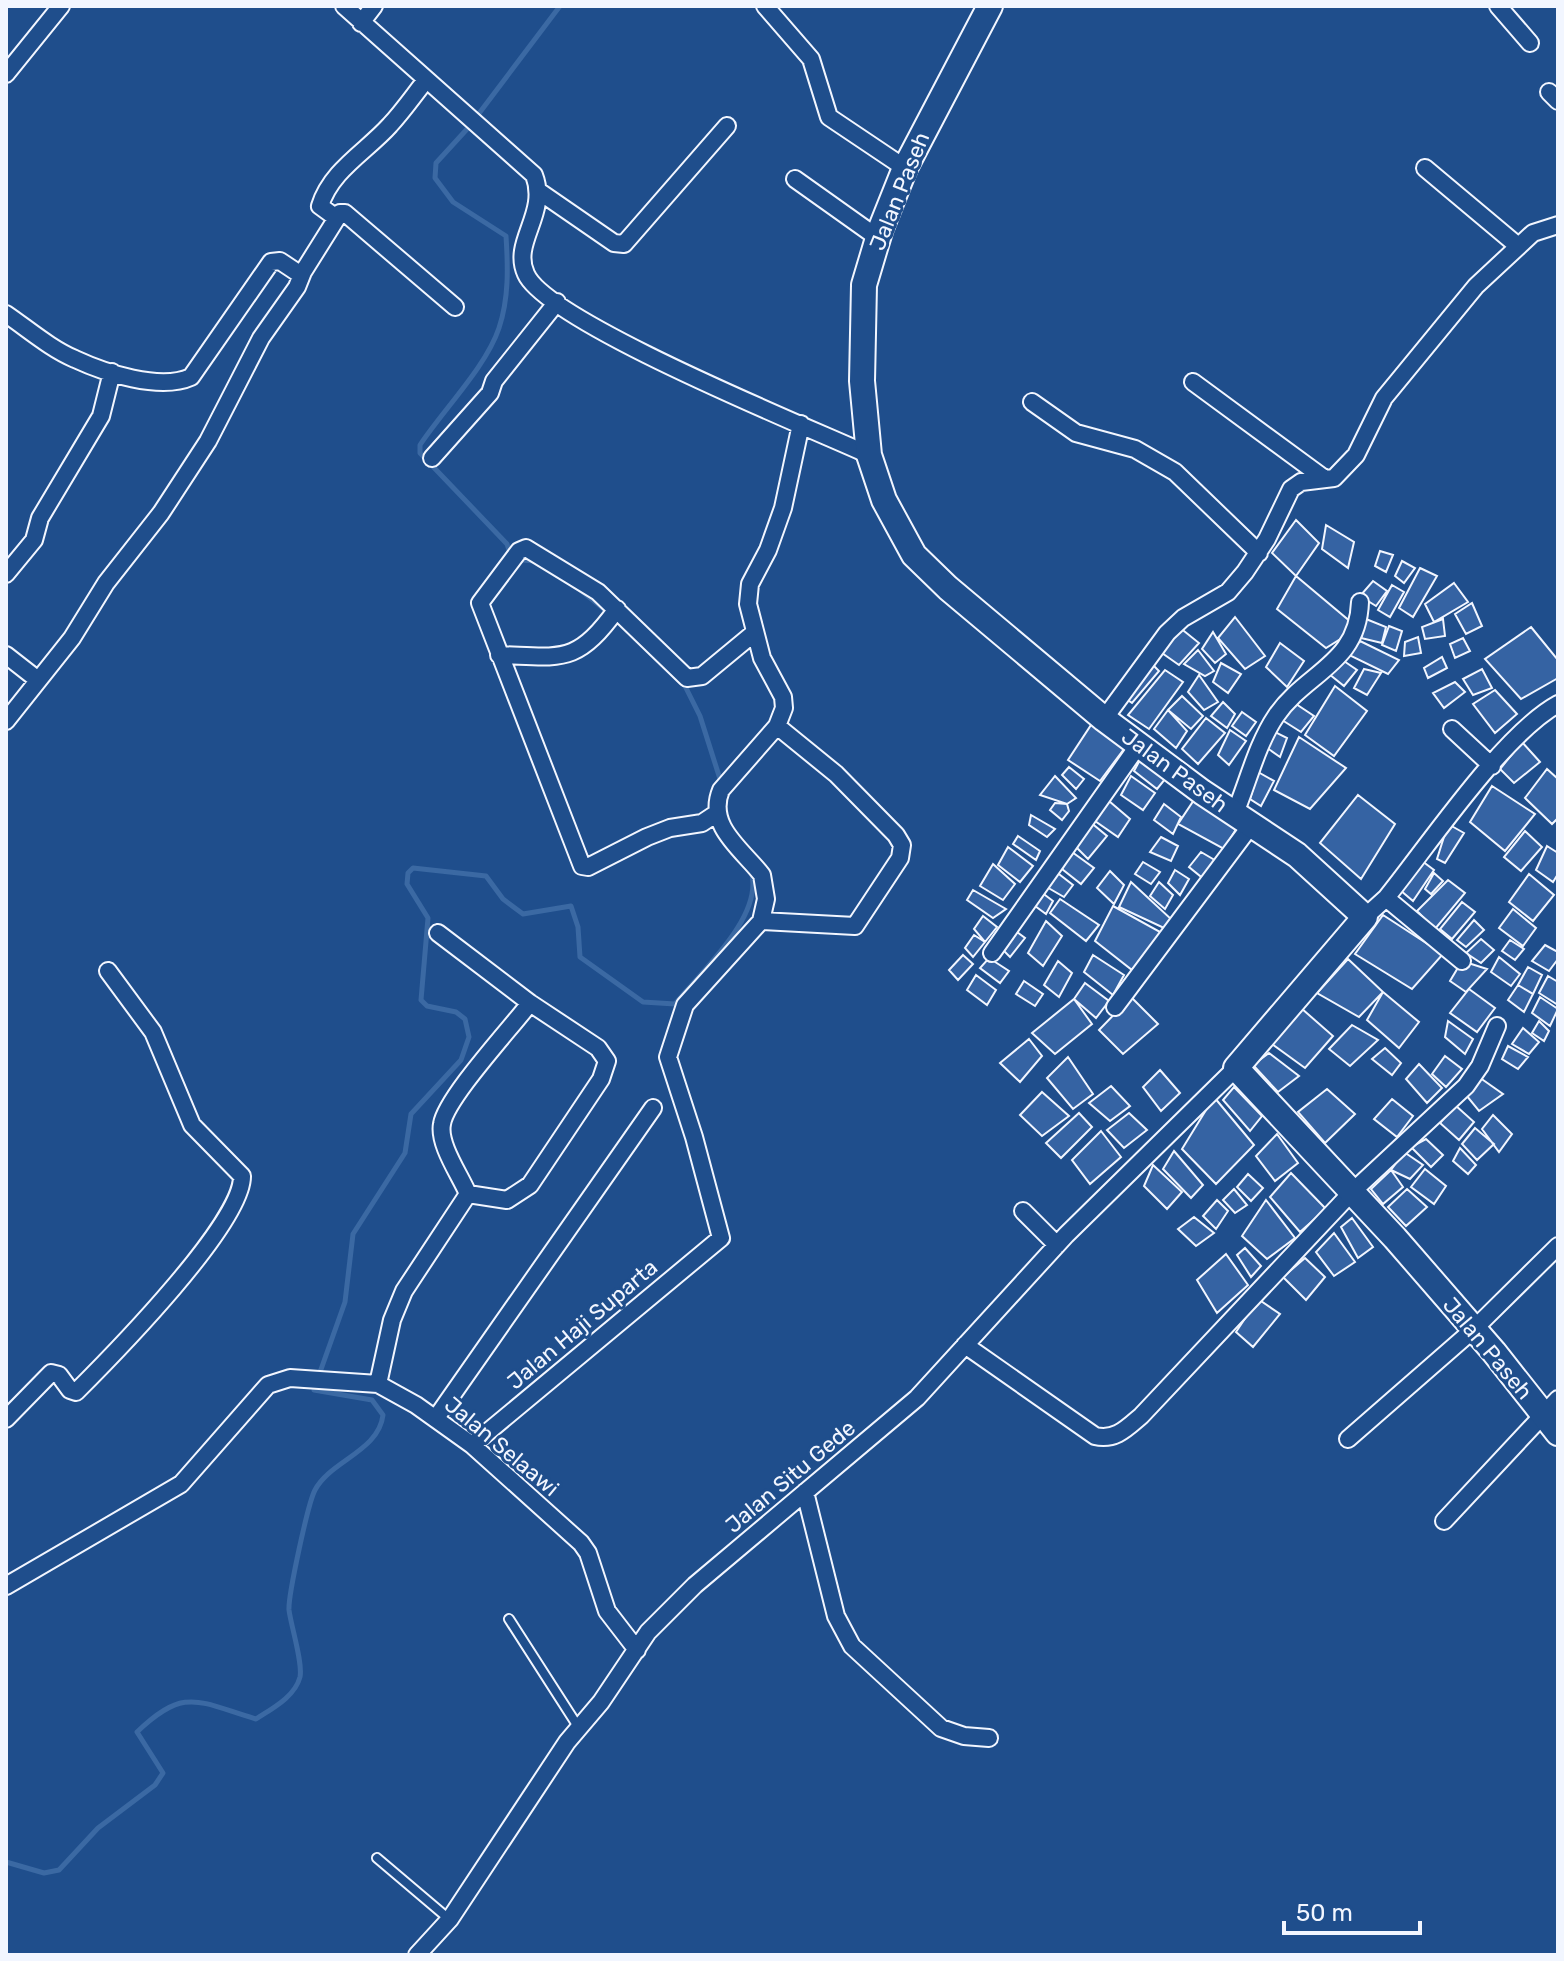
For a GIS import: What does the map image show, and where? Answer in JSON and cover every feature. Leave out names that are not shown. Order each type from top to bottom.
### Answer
[{"type":"street","points":[[6,74],[61,6]]},
{"type":"street","points":[[344,6],[534,175],[540,192],[540,204],[521,258],[530,283],[614,340],[869,455]]},
{"type":"street","points":[[361,23],[374,6]]},
{"type":"street","points":[[765,6],[811,59],[829,117],[905,168]]},
{"type":"street","name":"Jalan Paseh","points":[[990,6],[905,168],[864,285],[862,381],[869,455],[884,500],[914,555],[948,588],[1104,719],[1202,792],[1297,855],[1365,917]]},
{"type":"street","points":[[1498,6],[1530,43]]},
{"type":"street","points":[[335,217],[320,206],[324,195],[360,151],[391,125],[426,80]]},
{"type":"street","points":[[540,192],[614,243],[624,244],[727,126]]},
{"type":"street","points":[[1425,168],[1518,246]]},
{"type":"street","points":[[795,179],[878,238]]},
{"type":"street","points":[[6,721],[72,638],[106,583],[161,513],[208,441],[261,338],[297,287],[335,217],[345,213],[455,307]]},
{"type":"street","points":[[1104,719],[1167,633],[1183,618],[1228,592],[1259,553],[1291,489],[1301,482],[1334,478],[1356,455],[1384,398],[1472,291],[1533,233],[1558,225]]},
{"type":"street","points":[[6,315],[73,359],[112,372],[179,383],[191,377],[271,262],[280,261],[298,273],[303,272]]},
{"type":"street","points":[[432,458],[490,393],[494,381],[557,302]]},
{"type":"street","points":[[6,574],[34,540],[40,518],[101,416],[112,372]]},
{"type":"street","points":[[1193,382],[1325,479]]},
{"type":"street","points":[[1032,402],[1076,433],[1135,449],[1175,472],[1259,553]]},
{"type":"street","points":[[713,816],[721,790],[777,726],[784,708],[783,697],[762,658],[748,604],[750,584],[768,550],[783,508],[801,424]]},
{"type":"street","points":[[713,816],[670,828],[588,867],[582,866],[480,603],[516,556],[526,548],[571,573],[682,674],[692,679],[702,676],[754,633]]},
{"type":"street","points":[[1115,1007],[1244,818],[1277,714],[1350,643],[1359,623],[1360,602]]},
{"type":"street","points":[[499,655],[552,657],[578,652],[613,613]]},
{"type":"street","points":[[6,655],[38,680]]},
{"type":"street","points":[[1236,1068],[1365,917],[1386,898],[1492,766],[1550,708],[1558,725]]},
{"type":"street","points":[[713,816],[733,845],[762,875],[766,899],[761,921],[857,925],[900,858],[902,845],[896,835],[836,774],[777,726]]},
{"type":"street","points":[[1452,729],[1492,766]]},
{"type":"street","points":[[992,953],[1140,743]]},
{"type":"street","points":[[1386,898],[1462,961]]},
{"type":"street","name":"Jalan Haji Suparta","points":[[472,1445],[721,1238],[694,1137],[668,1057],[685,1005],[761,921]]},
{"type":"street","points":[[438,933],[530,1003],[598,1048],[607,1061],[601,1079],[530,1185],[507,1200],[468,1194]]},
{"type":"street","points":[[6,1419],[51,1373],[59,1375],[70,1390],[76,1392],[172,1290],[221,1225],[242,1188],[242,1176],[192,1125],[153,1032],[108,971]]},
{"type":"street","points":[[468,1194],[444,1141],[441,1125],[451,1104],[530,1003]]},
{"type":"street","points":[[965,1345],[1095,1436],[1112,1437],[1141,1416],[1351,1193],[1466,1086],[1480,1066],[1497,1026]]},
{"type":"street","name":"Jalan Paseh","points":[[1236,1068],[1474,1329],[1550,1406],[1558,1433]]},
{"type":"street","name":"Jalan Situ Gede","points":[[417,1955],[450,1919],[648,1632],[695,1585],[917,1398],[1057,1245],[1236,1068]]},
{"type":"street","points":[[436,1418],[653,1108]]},
{"type":"street","points":[[378,1384],[392,1320],[404,1291],[468,1194]]},
{"type":"street","points":[[1023,1211],[1057,1245]]},
{"type":"street","points":[[1348,1439],[1474,1329],[1558,1246]]},
{"type":"street","name":"Jalan Selaawi","points":[[6,1586],[181,1484],[268,1385],[290,1378],[378,1384],[436,1418],[472,1445],[581,1543],[607,1611],[637,1650]]},
{"type":"street","points":[[1444,1521],[1550,1406]]},
{"type":"street","points":[[805,1492],[836,1616],[852,1646],[941,1728],[964,1736],[989,1738]]},
{"type":"lane","points":[[509,1619],[579,1728]]},
{"type":"lane","points":[[377,1858],[450,1919]]},
{"type":"building","points":[[1296,520],[1319,543],[1296,576],[1272,553]]},
{"type":"building","points":[[1326,525],[1354,542],[1348,568],[1322,549]]},
{"type":"building","points":[[1380,551],[1393,555],[1386,572],[1375,566]]},
{"type":"building","points":[[1402,561],[1415,568],[1404,583],[1395,576]]},
{"type":"building","points":[[1420,568],[1437,576],[1413,617],[1399,608]]},
{"type":"building","points":[[1296,576],[1358,628],[1326,648],[1277,609]]},
{"type":"building","points":[[1373,581],[1387,591],[1376,606],[1360,596]]},
{"type":"building","points":[[1454,583],[1468,602],[1434,622],[1425,604]]},
{"type":"building","points":[[1392,585],[1404,592],[1390,617],[1378,610]]},
{"type":"building","points":[[1472,603],[1482,626],[1466,634],[1455,614]]},
{"type":"building","points":[[1235,617],[1265,656],[1245,669],[1218,638]]},
{"type":"building","points":[[1366,619],[1386,627],[1382,643],[1361,638]]},
{"type":"building","points":[[1443,619],[1445,636],[1425,639],[1422,627]]},
{"type":"building","points":[[1389,626],[1402,631],[1396,651],[1382,645]]},
{"type":"building","points":[[1179,627],[1199,643],[1179,665],[1162,653]]},
{"type":"building","points":[[1531,627],[1558,660],[1558,678],[1521,699],[1485,659]]},
{"type":"building","points":[[1213,632],[1226,654],[1215,663],[1202,649]]},
{"type":"building","points":[[1418,637],[1421,653],[1404,656],[1405,642]]},
{"type":"building","points":[[1463,638],[1470,651],[1455,658],[1450,644]]},
{"type":"building","points":[[1360,641],[1399,660],[1388,674],[1349,655]]},
{"type":"building","points":[[1280,643],[1304,661],[1287,687],[1266,667]]},
{"type":"building","points":[[1198,650],[1214,671],[1205,676],[1184,664]]},
{"type":"building","points":[[1338,657],[1357,670],[1344,686],[1324,670]]},
{"type":"building","points":[[1442,657],[1447,668],[1428,678],[1424,668]]},
{"type":"building","points":[[1221,663],[1241,674],[1228,693],[1213,682]]},
{"type":"building","points":[[1153,665],[1159,671],[1132,703],[1125,698]]},
{"type":"building","points":[[1364,669],[1381,673],[1367,695],[1354,688]]},
{"type":"building","points":[[1482,669],[1492,688],[1473,695],[1463,679]]},
{"type":"building","points":[[1165,670],[1183,682],[1149,729],[1128,715]]},
{"type":"building","points":[[1199,675],[1218,702],[1204,710],[1188,692]]},
{"type":"building","points":[[1455,682],[1465,692],[1444,708],[1433,693]]},
{"type":"building","points":[[1335,686],[1367,711],[1334,756],[1305,735]]},
{"type":"building","points":[[1495,690],[1517,714],[1495,733],[1473,704]]},
{"type":"building","points":[[1182,696],[1203,716],[1191,729],[1168,710]]},
{"type":"building","points":[[1223,702],[1235,714],[1227,728],[1211,716]]},
{"type":"building","points":[[1293,702],[1314,716],[1301,732],[1282,720]]},
{"type":"building","points":[[1168,710],[1187,731],[1176,748],[1154,729]]},
{"type":"building","points":[[1242,712],[1256,722],[1246,736],[1232,726]]},
{"type":"building","points":[[1206,718],[1225,733],[1198,764],[1182,749]]},
{"type":"building","points":[[1093,722],[1127,745],[1100,781],[1068,760]]},
{"type":"building","points":[[1269,729],[1287,738],[1280,757],[1263,745]]},
{"type":"building","points":[[1230,730],[1246,741],[1229,765],[1218,755]]},
{"type":"building","points":[[1299,737],[1346,768],[1310,809],[1274,790]]},
{"type":"building","points":[[1522,742],[1540,762],[1514,783],[1500,769]]},
{"type":"building","points":[[1141,758],[1166,778],[1157,789],[1134,771]]},
{"type":"building","points":[[1069,767],[1084,779],[1076,789],[1062,775]]},
{"type":"building","points":[[1547,769],[1558,779],[1558,818],[1552,824],[1525,798]]},
{"type":"building","points":[[1258,772],[1274,781],[1261,806],[1250,799]]},
{"type":"building","points":[[1055,776],[1076,798],[1067,804],[1040,795]]},
{"type":"building","points":[[1131,776],[1155,793],[1143,810],[1121,795]]},
{"type":"building","points":[[1492,786],[1535,814],[1505,851],[1470,822]]},
{"type":"building","points":[[1358,795],[1395,824],[1361,879],[1320,843]]},
{"type":"building","points":[[1196,797],[1238,826],[1224,849],[1178,824]]},
{"type":"building","points":[[1109,801],[1130,819],[1118,837],[1095,821]]},
{"type":"building","points":[[1055,803],[1067,804],[1069,811],[1062,820],[1050,810]]},
{"type":"building","points":[[1164,804],[1181,817],[1173,834],[1154,820]]},
{"type":"building","points":[[1031,815],[1055,829],[1047,837],[1029,825]]},
{"type":"building","points":[[1089,821],[1107,836],[1088,859],[1077,848]]},
{"type":"building","points":[[1448,824],[1464,833],[1445,863],[1437,859]]},
{"type":"building","points":[[1525,831],[1542,847],[1521,871],[1504,857]]},
{"type":"building","points":[[1018,836],[1040,851],[1036,860],[1013,844]]},
{"type":"building","points":[[1161,837],[1178,846],[1171,861],[1150,852]]},
{"type":"building","points":[[1547,846],[1558,853],[1558,874],[1553,882],[1536,870]]},
{"type":"building","points":[[1008,847],[1033,866],[1020,882],[998,865]]},
{"type":"building","points":[[1072,852],[1094,868],[1081,884],[1062,869]]},
{"type":"building","points":[[1201,852],[1218,862],[1205,880],[1189,867]]},
{"type":"building","points":[[1418,858],[1434,870],[1413,901],[1400,890]]},
{"type":"building","points":[[1143,862],[1160,872],[1151,884],[1135,874]]},
{"type":"building","points":[[993,864],[1015,884],[1003,900],[980,886]]},
{"type":"building","points":[[1175,870],[1189,879],[1180,895],[1168,883]]},
{"type":"building","points":[[1055,871],[1073,885],[1064,897],[1045,886]]},
{"type":"building","points":[[1110,871],[1124,885],[1114,904],[1097,888]]},
{"type":"building","points":[[1434,873],[1443,881],[1431,894],[1425,889]]},
{"type":"building","points":[[1529,874],[1554,895],[1533,921],[1509,902]]},
{"type":"building","points":[[1448,880],[1465,893],[1435,929],[1417,911]]},
{"type":"building","points":[[1131,882],[1171,919],[1164,928],[1119,907]]},
{"type":"building","points":[[1159,882],[1173,895],[1165,909],[1150,896]]},
{"type":"building","points":[[973,890],[1006,909],[993,918],[967,900]]},
{"type":"building","points":[[1041,892],[1053,901],[1046,914],[1035,906]]},
{"type":"building","points":[[1060,899],[1099,925],[1086,941],[1050,913]]},
{"type":"building","points":[[1462,902],[1475,912],[1452,939],[1440,929]]},
{"type":"building","points":[[1113,906],[1162,933],[1132,970],[1095,941]]},
{"type":"building","points":[[1513,909],[1536,928],[1523,946],[1499,928]]},
{"type":"building","points":[[1383,915],[1443,954],[1412,989],[1355,954]]},
{"type":"building","points":[[983,916],[997,927],[985,942],[974,929]]},
{"type":"building","points":[[1474,920],[1484,930],[1466,947],[1457,940]]},
{"type":"building","points":[[1046,921],[1062,936],[1043,966],[1028,953]]},
{"type":"building","points":[[1017,932],[1025,938],[1010,957],[1004,951]]},
{"type":"building","points":[[974,935],[985,942],[973,957],[965,948]]},
{"type":"building","points":[[1481,939],[1494,950],[1481,963],[1466,953]]},
{"type":"building","points":[[1510,940],[1524,949],[1515,960],[1502,951]]},
{"type":"building","points":[[1545,945],[1558,952],[1558,959],[1549,971],[1532,961]]},
{"type":"building","points":[[963,955],[973,964],[958,980],[949,970]]},
{"type":"building","points":[[1093,955],[1124,975],[1113,995],[1084,972]]},
{"type":"building","points":[[1499,957],[1520,974],[1511,986],[1491,972]]},
{"type":"building","points":[[989,958],[1009,971],[1000,983],[980,968]]},
{"type":"building","points":[[1348,959],[1383,992],[1359,1017],[1317,993]]},
{"type":"building","points":[[1058,961],[1072,973],[1059,997],[1044,985]]},
{"type":"building","points":[[1462,961],[1487,969],[1466,992],[1450,981]]},
{"type":"building","points":[[1528,967],[1542,975],[1533,994],[1518,985]]},
{"type":"building","points":[[976,975],[996,990],[987,1005],[967,990]]},
{"type":"building","points":[[1548,976],[1558,982],[1558,1005],[1539,993]]},
{"type":"building","points":[[1024,981],[1043,994],[1035,1006],[1016,994]]},
{"type":"building","points":[[1085,983],[1109,1001],[1096,1018],[1074,999]]},
{"type":"building","points":[[1518,985],[1533,994],[1524,1012],[1508,1000]]},
{"type":"building","points":[[1469,989],[1495,1008],[1477,1032],[1450,1013]]},
{"type":"building","points":[[1383,992],[1419,1022],[1399,1048],[1367,1020]]},
{"type":"building","points":[[1131,997],[1158,1024],[1123,1054],[1099,1030]]},
{"type":"building","points":[[1540,997],[1558,1009],[1550,1026],[1532,1013]]},
{"type":"building","points":[[1074,999],[1092,1024],[1055,1054],[1032,1033]]},
{"type":"building","points":[[1301,1008],[1333,1036],[1305,1068],[1272,1044]]},
{"type":"building","points":[[1448,1021],[1473,1039],[1465,1054],[1445,1037]]},
{"type":"building","points":[[1539,1021],[1549,1031],[1544,1041],[1532,1033]]},
{"type":"building","points":[[1352,1025],[1378,1040],[1350,1066],[1329,1049]]},
{"type":"building","points":[[1523,1028],[1539,1042],[1529,1054],[1512,1044]]},
{"type":"building","points":[[1029,1039],[1042,1056],[1020,1082],[1000,1063]]},
{"type":"building","points":[[1508,1046],[1528,1057],[1518,1069],[1502,1059]]},
{"type":"building","points":[[1385,1048],[1401,1063],[1392,1075],[1372,1059]]},
{"type":"building","points":[[1269,1053],[1299,1076],[1278,1092],[1253,1065]]},
{"type":"building","points":[[1445,1056],[1462,1069],[1446,1087],[1432,1074]]},
{"type":"building","points":[[1068,1057],[1093,1094],[1073,1109],[1047,1078]]},
{"type":"building","points":[[1419,1064],[1442,1088],[1427,1103],[1406,1079]]},
{"type":"building","points":[[1160,1070],[1180,1093],[1161,1111],[1143,1087]]},
{"type":"building","points":[[1476,1075],[1503,1094],[1479,1111],[1462,1090]]},
{"type":"building","points":[[1111,1086],[1130,1106],[1110,1121],[1089,1103]]},
{"type":"building","points":[[1234,1087],[1262,1116],[1250,1131],[1223,1100]]},
{"type":"building","points":[[1327,1089],[1355,1114],[1325,1143],[1298,1112]]},
{"type":"building","points":[[1042,1092],[1069,1116],[1042,1136],[1020,1115]]},
{"type":"building","points":[[1214,1097],[1254,1145],[1216,1184],[1182,1149]]},
{"type":"building","points":[[1392,1099],[1413,1116],[1397,1137],[1374,1119]]},
{"type":"building","points":[[1455,1105],[1474,1122],[1459,1140],[1440,1123]]},
{"type":"building","points":[[1079,1113],[1092,1127],[1061,1158],[1046,1143]]},
{"type":"building","points":[[1129,1113],[1147,1130],[1124,1148],[1107,1130]]},
{"type":"building","points":[[1493,1115],[1512,1134],[1499,1152],[1482,1129]]},
{"type":"building","points":[[1475,1128],[1494,1144],[1477,1160],[1462,1144]]},
{"type":"building","points":[[1101,1131],[1121,1157],[1090,1184],[1072,1160]]},
{"type":"building","points":[[1277,1134],[1298,1163],[1275,1181],[1256,1156]]},
{"type":"building","points":[[1426,1139],[1443,1155],[1431,1167],[1411,1147]]},
{"type":"building","points":[[1460,1148],[1476,1165],[1468,1174],[1453,1161]]},
{"type":"building","points":[[1174,1151],[1203,1185],[1191,1198],[1163,1169]]},
{"type":"building","points":[[1404,1152],[1423,1165],[1410,1179],[1391,1170]]},
{"type":"building","points":[[1153,1165],[1182,1192],[1167,1209],[1144,1186]]},
{"type":"building","points":[[1425,1169],[1446,1186],[1434,1204],[1411,1187]]},
{"type":"building","points":[[1391,1170],[1403,1187],[1383,1204],[1371,1189]]},
{"type":"building","points":[[1291,1173],[1326,1209],[1300,1232],[1270,1197]]},
{"type":"building","points":[[1248,1174],[1263,1188],[1251,1201],[1237,1187]]},
{"type":"building","points":[[1234,1189],[1247,1205],[1235,1213],[1223,1200]]},
{"type":"building","points":[[1407,1189],[1427,1207],[1406,1226],[1388,1207]]},
{"type":"building","points":[[1217,1200],[1228,1211],[1216,1229],[1203,1216]]},
{"type":"building","points":[[1266,1200],[1295,1238],[1267,1259],[1242,1236]]},
{"type":"building","points":[[1194,1217],[1214,1233],[1196,1246],[1178,1229]]},
{"type":"building","points":[[1352,1218],[1373,1247],[1358,1258],[1341,1227]]},
{"type":"building","points":[[1334,1233],[1355,1262],[1334,1276],[1316,1252]]},
{"type":"building","points":[[1245,1248],[1261,1266],[1251,1277],[1237,1255]]},
{"type":"building","points":[[1226,1254],[1248,1285],[1217,1313],[1197,1280]]},
{"type":"building","points":[[1305,1258],[1325,1277],[1306,1300],[1283,1277]]},
{"type":"building","points":[[1258,1299],[1280,1314],[1253,1347],[1236,1332]]},
{"type":"waterway","points":[[534,561],[522,560],[509,550],[507,544],[420,453],[420,445],[493,343],[505,305],[507,282],[506,236],[453,202],[435,178],[436,163],[468,128],[560,6]]},
{"type":"waterway","points":[[579,589],[609,613]]},
{"type":"waterway","points":[[683,682],[700,716],[720,779],[718,784]]},
{"type":"waterway","points":[[319,1375],[345,1302],[353,1234],[405,1153],[411,1114],[461,1060],[469,1037],[465,1019],[456,1012],[427,1006],[421,1000],[428,918],[407,884],[408,873],[413,868],[486,876],[503,899],[523,914],[571,906],[578,927],[580,957],[643,1002],[675,1004],[740,924],[753,888],[751,871]]},
{"type":"waterway","points":[[6,1862],[44,1873],[59,1870],[98,1828],[155,1785],[163,1773],[137,1732],[168,1708],[193,1702],[256,1719],[293,1691],[300,1671],[289,1610],[312,1498],[331,1471],[373,1438],[383,1415],[372,1400],[314,1390],[316,1384]]}]
